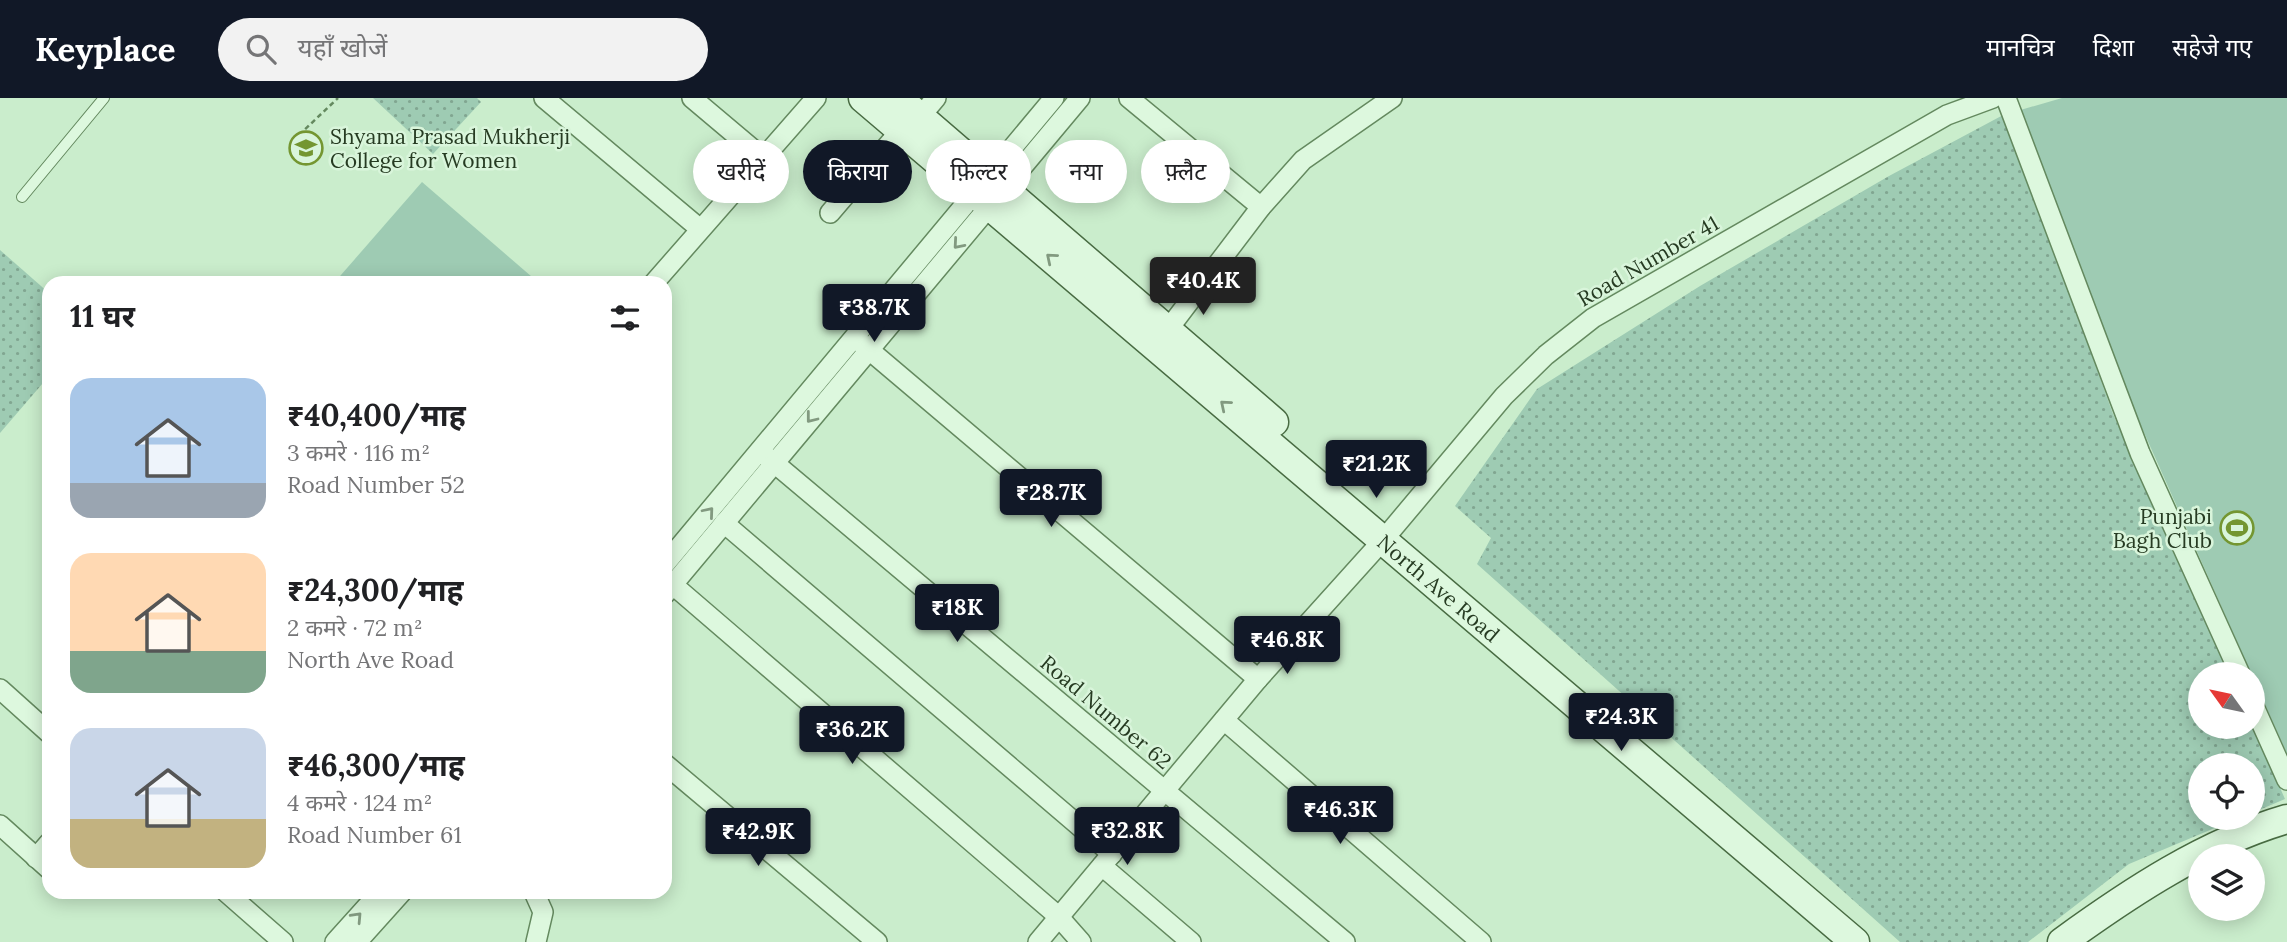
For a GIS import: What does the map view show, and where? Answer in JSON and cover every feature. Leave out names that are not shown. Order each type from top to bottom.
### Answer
[{"type":"street","points":[[692,98],[742,140]]},
{"type":"street","points":[[778,140],[816,98]]},
{"type":"street","name":"North Ave Road","points":[[863,98],[919,115],[943,140]]},
{"type":"street","points":[[830,213],[919,115],[898,98]]},
{"type":"street","points":[[1025,140],[1054,98]]},
{"type":"street","points":[[1031,148],[1080,98]]},
{"type":"street","points":[[1129,98],[1261,207]]},
{"type":"street","points":[[2006,98],[2140,453],[2235,662]]},
{"type":"street","name":"Road Number 41","points":[[1038,942],[1258,679],[1390,533],[1504,396],[1546,355],[1593,317],[1948,115],[1988,99]]},
{"type":"street","points":[[551,100],[699,228]]},
{"type":"street","points":[[1162,338],[1261,207],[1303,160],[1383,100]]},
{"type":"street","points":[[660,276],[721,203]]},
{"type":"street","points":[[672,556],[760,451],[862,343],[979,203]]},
{"type":"street","name":"North Ave Road","points":[[1005,203],[1390,533],[1855,942]]},
{"type":"street","points":[[672,582],[775,464],[862,343]]},
{"type":"street","points":[[862,343],[1258,679]]},
{"type":"street","name":"Road Number 62","points":[[760,451],[1345,942]]},
{"type":"street","points":[[724,523],[1107,860],[1191,942]]},
{"type":"street","points":[[1390,533],[1878,942]]},
{"type":"street","points":[[672,589],[1058,916],[1082,942]]},
{"type":"street","points":[[0,689],[42,727]]},
{"type":"street","points":[[1224,720],[1481,942]]},
{"type":"street","points":[[2265,731],[2287,780]]},
{"type":"street","points":[[672,770],[877,942]]},
{"type":"street","points":[[2062,942],[2102,913],[2196,855],[2287,819]]},
{"type":"street","points":[[0,825],[42,854]]},
{"type":"street","points":[[2265,848],[2287,839]]},
{"type":"street","points":[[2092,942],[2125,918],[2188,882]]},
{"type":"street","points":[[234,899],[283,942]]},
{"type":"street","points":[[335,942],[374,899]]},
{"type":"street","points":[[358,942],[396,899]]},
{"type":"street","points":[[536,942],[543,912],[537,899]]},
{"type":"lane","points":[[22,197],[104,98]]},
{"type":"path","points":[[299,135],[338,98]]},
{"type":"green space","points":[[373,98],[477,98],[481,102],[433,154]]},
{"type":"green space","name":"Punjabi Bagh Club","points":[[2062,98],[2287,98],[2287,754],[2265,705],[2265,662],[2246,662],[2122,383],[2017,111]]},
{"type":"green space","points":[[2005,114],[2113,414],[2224,662],[2188,662],[2188,739],[2258,739],[2264,753],[2188,753],[2188,830],[2210,830],[2129,864],[2028,942],[1900,942],[1477,564],[1491,538],[1455,506],[1537,389],[1700,286],[1889,176]]},
{"type":"green space","points":[[422,182],[531,276],[340,276]]},
{"type":"green space","points":[[0,250],[42,287],[42,384],[0,433]]},
{"type":"green space","points":[[2265,754],[2285,799],[2265,807]]},
{"type":"place","name":"Shyama Prasad Mukherji College for Women","points":[[306,148]]},
{"type":"place","name":"Punjabi Bagh Club","points":[[2237,528]]}]
